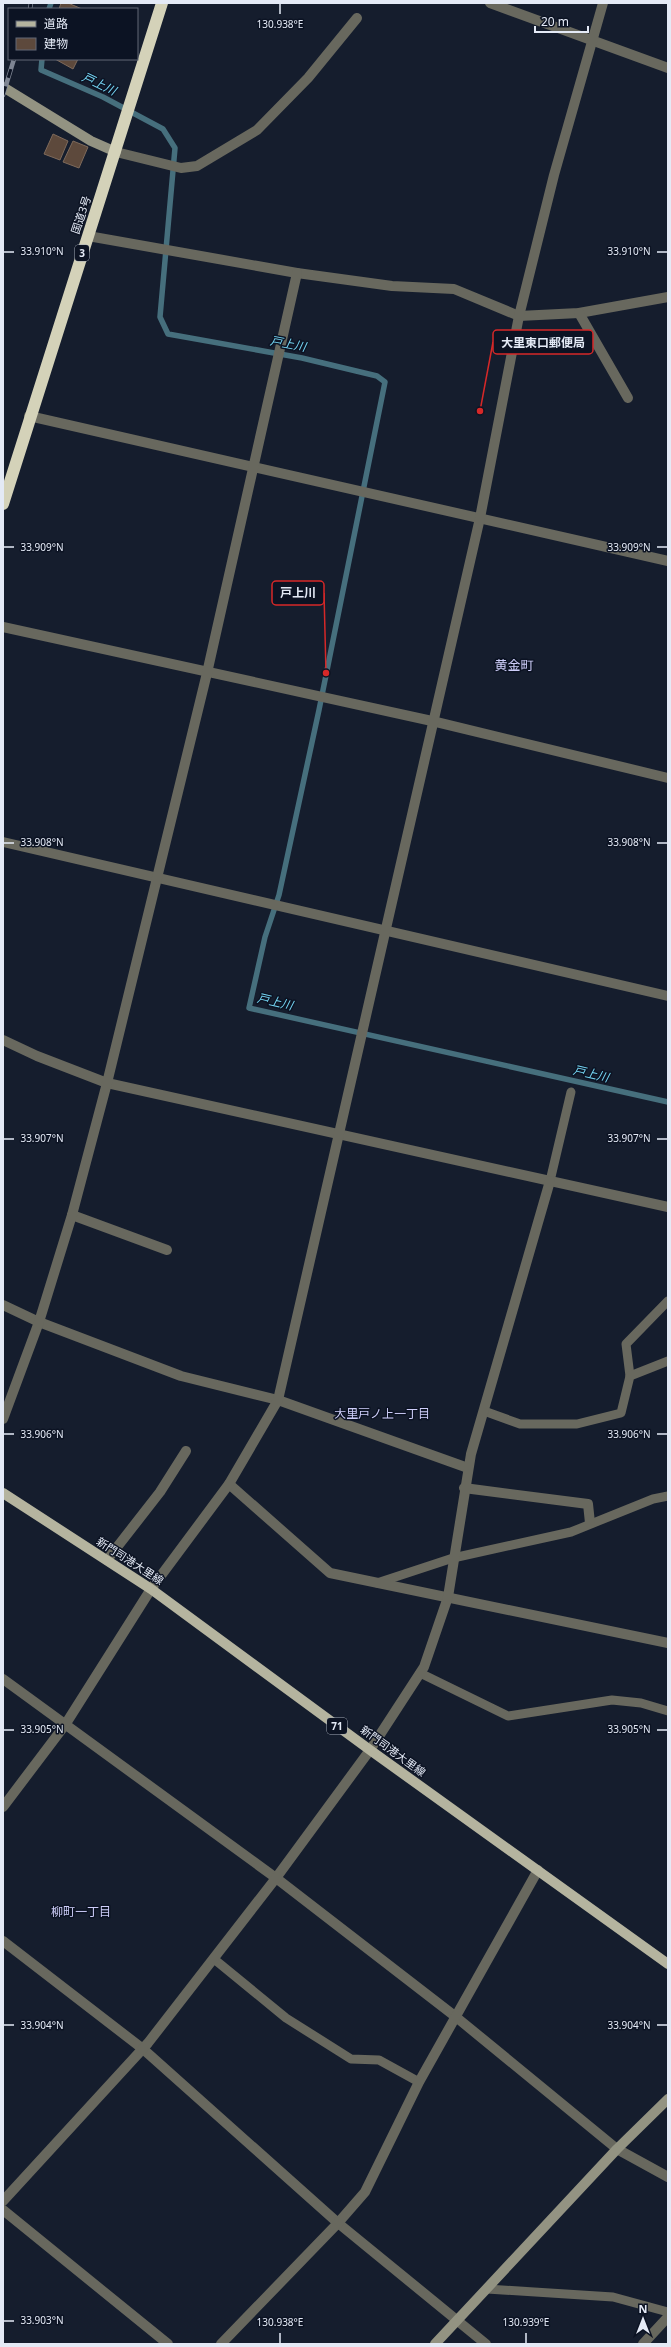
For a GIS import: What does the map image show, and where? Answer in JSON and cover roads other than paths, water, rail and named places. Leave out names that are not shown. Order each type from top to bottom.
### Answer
[{"type":"highway","name":"国道3号","points":[[3,504],[116,152],[162,3]]},
{"type":"main road","name":"新門司港大里線","points":[[3,1493],[152,1589],[370,1750],[668,1964]]},
{"type":"street","points":[[490,3],[668,68]]},
{"type":"street","points":[[3,1807],[66,1725],[152,1589],[229,1484],[278,1400],[337,1135],[386,929],[432,721],[480,518],[519,316],[591,41],[603,3]]},
{"type":"street","points":[[3,87],[91,141],[116,152],[181,168],[197,166],[257,130],[308,78],[357,18]]},
{"type":"street","points":[[88,236],[297,273],[392,286],[454,289],[519,316],[579,313],[668,297]]},
{"type":"street","points":[[3,1419],[39,1322],[72,1215],[107,1083],[207,673],[297,273]]},
{"type":"street","points":[[579,313],[628,398]]},
{"type":"street","points":[[30,416],[668,562]]},
{"type":"street","points":[[3,627],[207,673],[432,721],[668,778]]},
{"type":"street","points":[[3,842],[386,929],[668,996]]},
{"type":"street","points":[[3,1040],[37,1056],[107,1083],[668,1207]]},
{"type":"street","points":[[3,2201],[143,2049],[276,1878],[370,1750],[420,1673],[434,1642],[448,1597],[468,1468],[550,1181]]},
{"type":"street","points":[[72,1215],[167,1250]]},
{"type":"street","points":[[3,1305],[39,1322],[181,1376],[278,1400],[468,1468]]},
{"type":"street","points":[[107,1560],[160,1492],[186,1451]]},
{"type":"street","points":[[229,1484],[330,1573],[376,1584],[448,1597],[668,1643]]},
{"type":"street","points":[[464,1488],[588,1504],[590,1523]]},
{"type":"street","points":[[3,1679],[276,1878],[456,2017],[617,2149],[668,2176]]},
{"type":"street","points":[[221,2344],[338,2223],[365,2192],[419,2082],[538,1870]]},
{"type":"street","points":[[3,1941],[143,2049],[338,2223],[486,2344]]},
{"type":"street","points":[[435,2344],[617,2149],[668,2099]]},
{"type":"street","points":[[3,2210],[168,2344]]},
{"type":"street","points":[[643,2344],[668,2317]]},
{"type":"lane","points":[[550,1181],[572,1092]]},
{"type":"lane","points":[[484,1411],[520,1424],[577,1424],[621,1413],[630,1376],[626,1344],[668,1301]]},
{"type":"lane","points":[[630,1376],[668,1361]]},
{"type":"lane","points":[[376,1584],[453,1558],[570,1532],[653,1499],[668,1496]]},
{"type":"lane","points":[[420,1673],[508,1716],[612,1700],[642,1703],[668,1711]]},
{"type":"lane","points":[[214,1959],[286,2018],[351,2059],[379,2060],[419,2082]]},
{"type":"lane","points":[[487,2289],[613,2297],[668,2312]]},
{"type":"waterway","name":"戸上川","points":[[49,8],[51,3]]},
{"type":"waterway","name":"戸上川","points":[[42,60],[41,70],[103,97],[163,129],[175,148],[160,317],[168,334],[302,358],[377,376],[385,382],[319,710],[279,895],[265,937],[249,1008],[668,1102]]},
{"type":"railway","points":[[30,8],[31,3]]},
{"type":"railway","points":[[3,95],[14,60]]},
{"type":"place","name":"大里東口郵便局","points":[[480,411]]},
{"type":"place","name":"戸上川","points":[[326,673]]},
{"type":"district","name":"黄金町","points":[[514,665]]},
{"type":"district","name":"大里戸ノ上一丁目","points":[[382,1414]]},
{"type":"district","name":"柳町一丁目","points":[[81,1912]]}]
